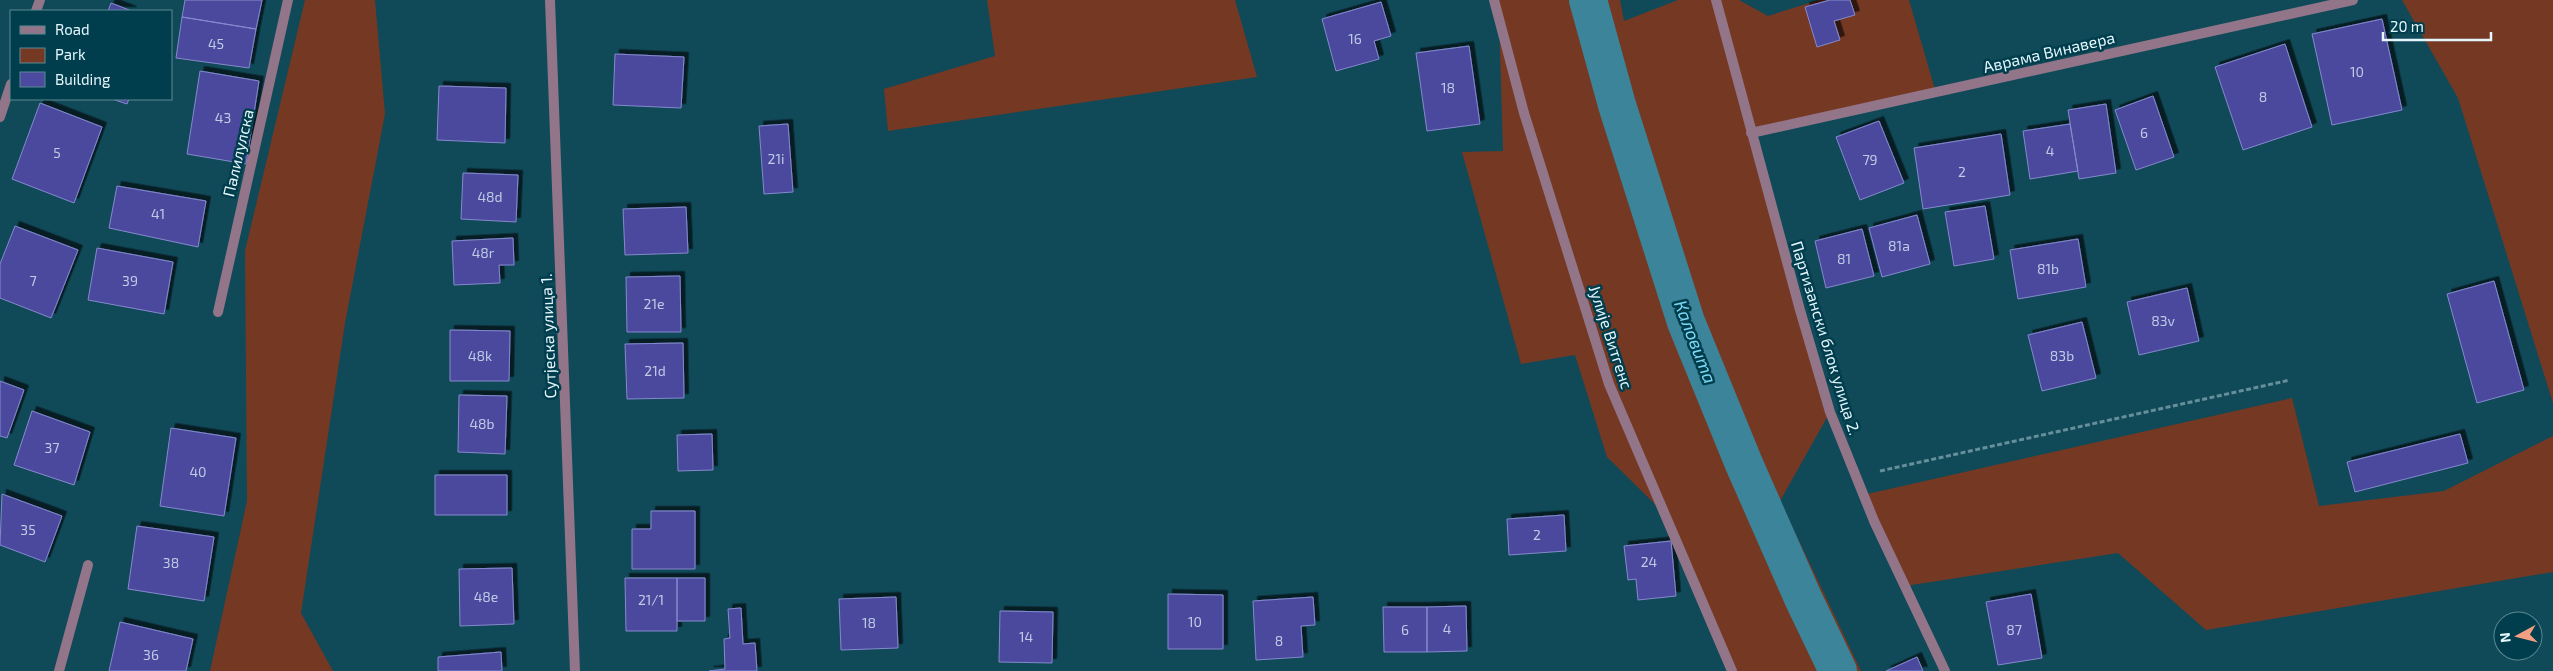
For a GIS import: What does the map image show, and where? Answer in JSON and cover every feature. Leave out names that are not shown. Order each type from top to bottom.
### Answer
[{"type":"street","name":"Палилулска","points":[[218,312],[288,0]]},
{"type":"street","name":"Сутјеска улица 1.","points":[[550,0],[575,671]]},
{"type":"street","name":"Јулије Витгенс","points":[[1494,0],[1524,114],[1608,384],[1732,671]]},
{"type":"street","name":"Партизански блок улица 2.","points":[[1716,0],[1830,412],[1855,477],[1945,671]]},
{"type":"street","name":"Аврама Винавера","points":[[1752,133],[2353,0]]},
{"type":"street","points":[[0,117],[10,87]]},
{"type":"street","points":[[59,671],[88,565]]},
{"type":"path","points":[[1855,477],[2290,380]]},
{"type":"green space","points":[[305,0],[375,0],[385,114],[345,323],[301,613],[333,671],[210,671],[247,501],[245,251]]},
{"type":"green space","points":[[987,0],[1235,0],[1257,77],[888,131],[884,89],[995,56]]},
{"type":"green space","points":[[1495,0],[1620,0],[1624,21],[1678,0],[1739,0],[1768,16],[1819,0],[1909,0],[1936,93],[1752,133],[1830,412],[1780,501],[1861,671],[1732,671],[1665,514],[1607,457],[1575,355],[1521,364],[1462,152],[1503,151],[1499,18]]},
{"type":"green space","points":[[2402,0],[2553,0],[2553,403],[2458,98]]},
{"type":"green space","points":[[2292,398],[2319,506],[2444,491],[2553,436],[2553,572],[2206,630],[2118,553],[1905,586],[1863,495]]},
{"type":"building","points":[[185,0],[262,0],[256,29],[182,17]]},
{"type":"building","points":[[1830,0],[1850,0],[1855,15],[1834,21],[1840,40],[1817,47],[1805,7]]},
{"type":"building","points":[[1381,2],[1391,36],[1374,41],[1379,59],[1336,71],[1322,19]]},
{"type":"building","points":[[111,3],[129,10],[108,10]]},
{"type":"building","points":[[182,17],[256,29],[249,68],[176,58]]},
{"type":"building","points":[[2382,19],[2402,110],[2332,125],[2312,34]]},
{"type":"building","points":[[2285,44],[2312,127],[2243,150],[2215,67]]},
{"type":"building","points":[[1469,46],[1480,124],[1427,131],[1416,53]]},
{"type":"building","points":[[615,54],[684,57],[681,108],[613,105]]},
{"type":"building","points":[[200,71],[259,81],[246,164],[187,154]]},
{"type":"building","points":[[439,86],[506,88],[505,143],[437,140]]},
{"type":"building","points":[[2153,96],[2174,157],[2136,170],[2115,110]]},
{"type":"building","points":[[115,100],[129,100],[127,104]]},
{"type":"building","points":[[40,103],[102,127],[74,203],[12,179]]},
{"type":"building","points":[[2106,104],[2116,173],[2079,179],[2068,110]]},
{"type":"building","points":[[1879,121],[1904,183],[1860,200],[1836,137]]},
{"type":"building","points":[[788,124],[793,192],[764,194],[759,126]]},
{"type":"building","points":[[2070,124],[2078,171],[2030,179],[2023,131]]},
{"type":"building","points":[[2001,134],[2010,195],[1923,209],[1914,148]]},
{"type":"building","points":[[463,173],[518,175],[516,222],[461,219]]},
{"type":"building","points":[[117,186],[206,201],[198,247],[109,228]]},
{"type":"building","points":[[1985,206],[1994,259],[1954,266],[1945,212]]},
{"type":"building","points":[[686,207],[688,253],[625,255],[623,209]]},
{"type":"building","points":[[1917,215],[1930,264],[1882,277],[1869,228]]},
{"type":"building","points":[[15,226],[78,250],[51,318],[0,298],[0,264]]},
{"type":"building","points":[[1862,229],[1874,276],[1826,288],[1815,241]]},
{"type":"building","points":[[513,238],[514,265],[499,265],[500,283],[454,285],[452,241]]},
{"type":"building","points":[[2078,239],[2086,287],[2018,299],[2010,250]]},
{"type":"building","points":[[97,248],[173,262],[164,314],[88,300]]},
{"type":"building","points":[[680,276],[681,332],[627,332],[626,277]]},
{"type":"building","points":[[2494,281],[2524,390],[2477,403],[2447,294]]},
{"type":"building","points":[[2187,288],[2199,341],[2139,355],[2127,302]]},
{"type":"building","points":[[2082,322],[2096,378],[2042,391],[2028,335]]},
{"type":"building","points":[[450,330],[510,331],[509,381],[450,381]]},
{"type":"building","points":[[683,343],[684,398],[627,399],[625,344]]},
{"type":"building","points":[[0,381],[24,390],[7,438],[0,436]]},
{"type":"building","points":[[459,395],[507,396],[505,454],[458,452]]},
{"type":"building","points":[[32,411],[90,432],[74,485],[14,465]]},
{"type":"building","points":[[171,428],[236,438],[224,516],[160,506]]},
{"type":"building","points":[[712,434],[713,470],[678,471],[677,435]]},
{"type":"building","points":[[2460,434],[2468,463],[2355,492],[2347,462]]},
{"type":"building","points":[[435,475],[507,475],[507,515],[435,515]]},
{"type":"building","points":[[2,494],[62,516],[45,562],[0,545]]},
{"type":"building","points":[[651,511],[695,511],[695,569],[632,569],[632,529],[651,529]]},
{"type":"building","points":[[1564,515],[1566,551],[1509,555],[1507,519]]},
{"type":"building","points":[[137,526],[214,537],[204,601],[128,589]]},
{"type":"building","points":[[1671,541],[1676,596],[1638,600],[1636,579],[1628,580],[1624,546]]},
{"type":"building","points":[[512,568],[514,624],[460,626],[459,569]]},
{"type":"building","points":[[625,578],[677,578],[677,631],[626,631]]},
{"type":"building","points":[[677,578],[705,578],[705,621],[677,621]]},
{"type":"building","points":[[1168,594],[1223,595],[1223,649],[1168,649]]},
{"type":"building","points":[[2031,594],[2042,658],[1998,665],[1986,602]]},
{"type":"building","points":[[896,597],[898,648],[841,650],[839,599]]},
{"type":"building","points":[[1313,597],[1315,625],[1301,626],[1303,657],[1256,660],[1253,601]]},
{"type":"building","points":[[1466,606],[1467,651],[1427,652],[1427,607]]},
{"type":"building","points":[[1383,607],[1427,607],[1427,652],[1384,652]]},
{"type":"building","points":[[741,608],[743,644],[755,643],[757,671],[709,671],[725,669],[724,639],[730,638],[728,609]]},
{"type":"building","points":[[1000,611],[1053,612],[1052,663],[999,662]]},
{"type":"building","points":[[120,622],[193,639],[186,671],[109,671]]},
{"type":"building","points":[[501,652],[502,671],[438,671],[438,657]]},
{"type":"building","points":[[1917,657],[1923,671],[1886,671]]},
{"type":"waterway","name":"Каловита","points":[[1588,0],[1617,105],[1686,322],[1744,464],[1803,598],[1838,671]]}]
